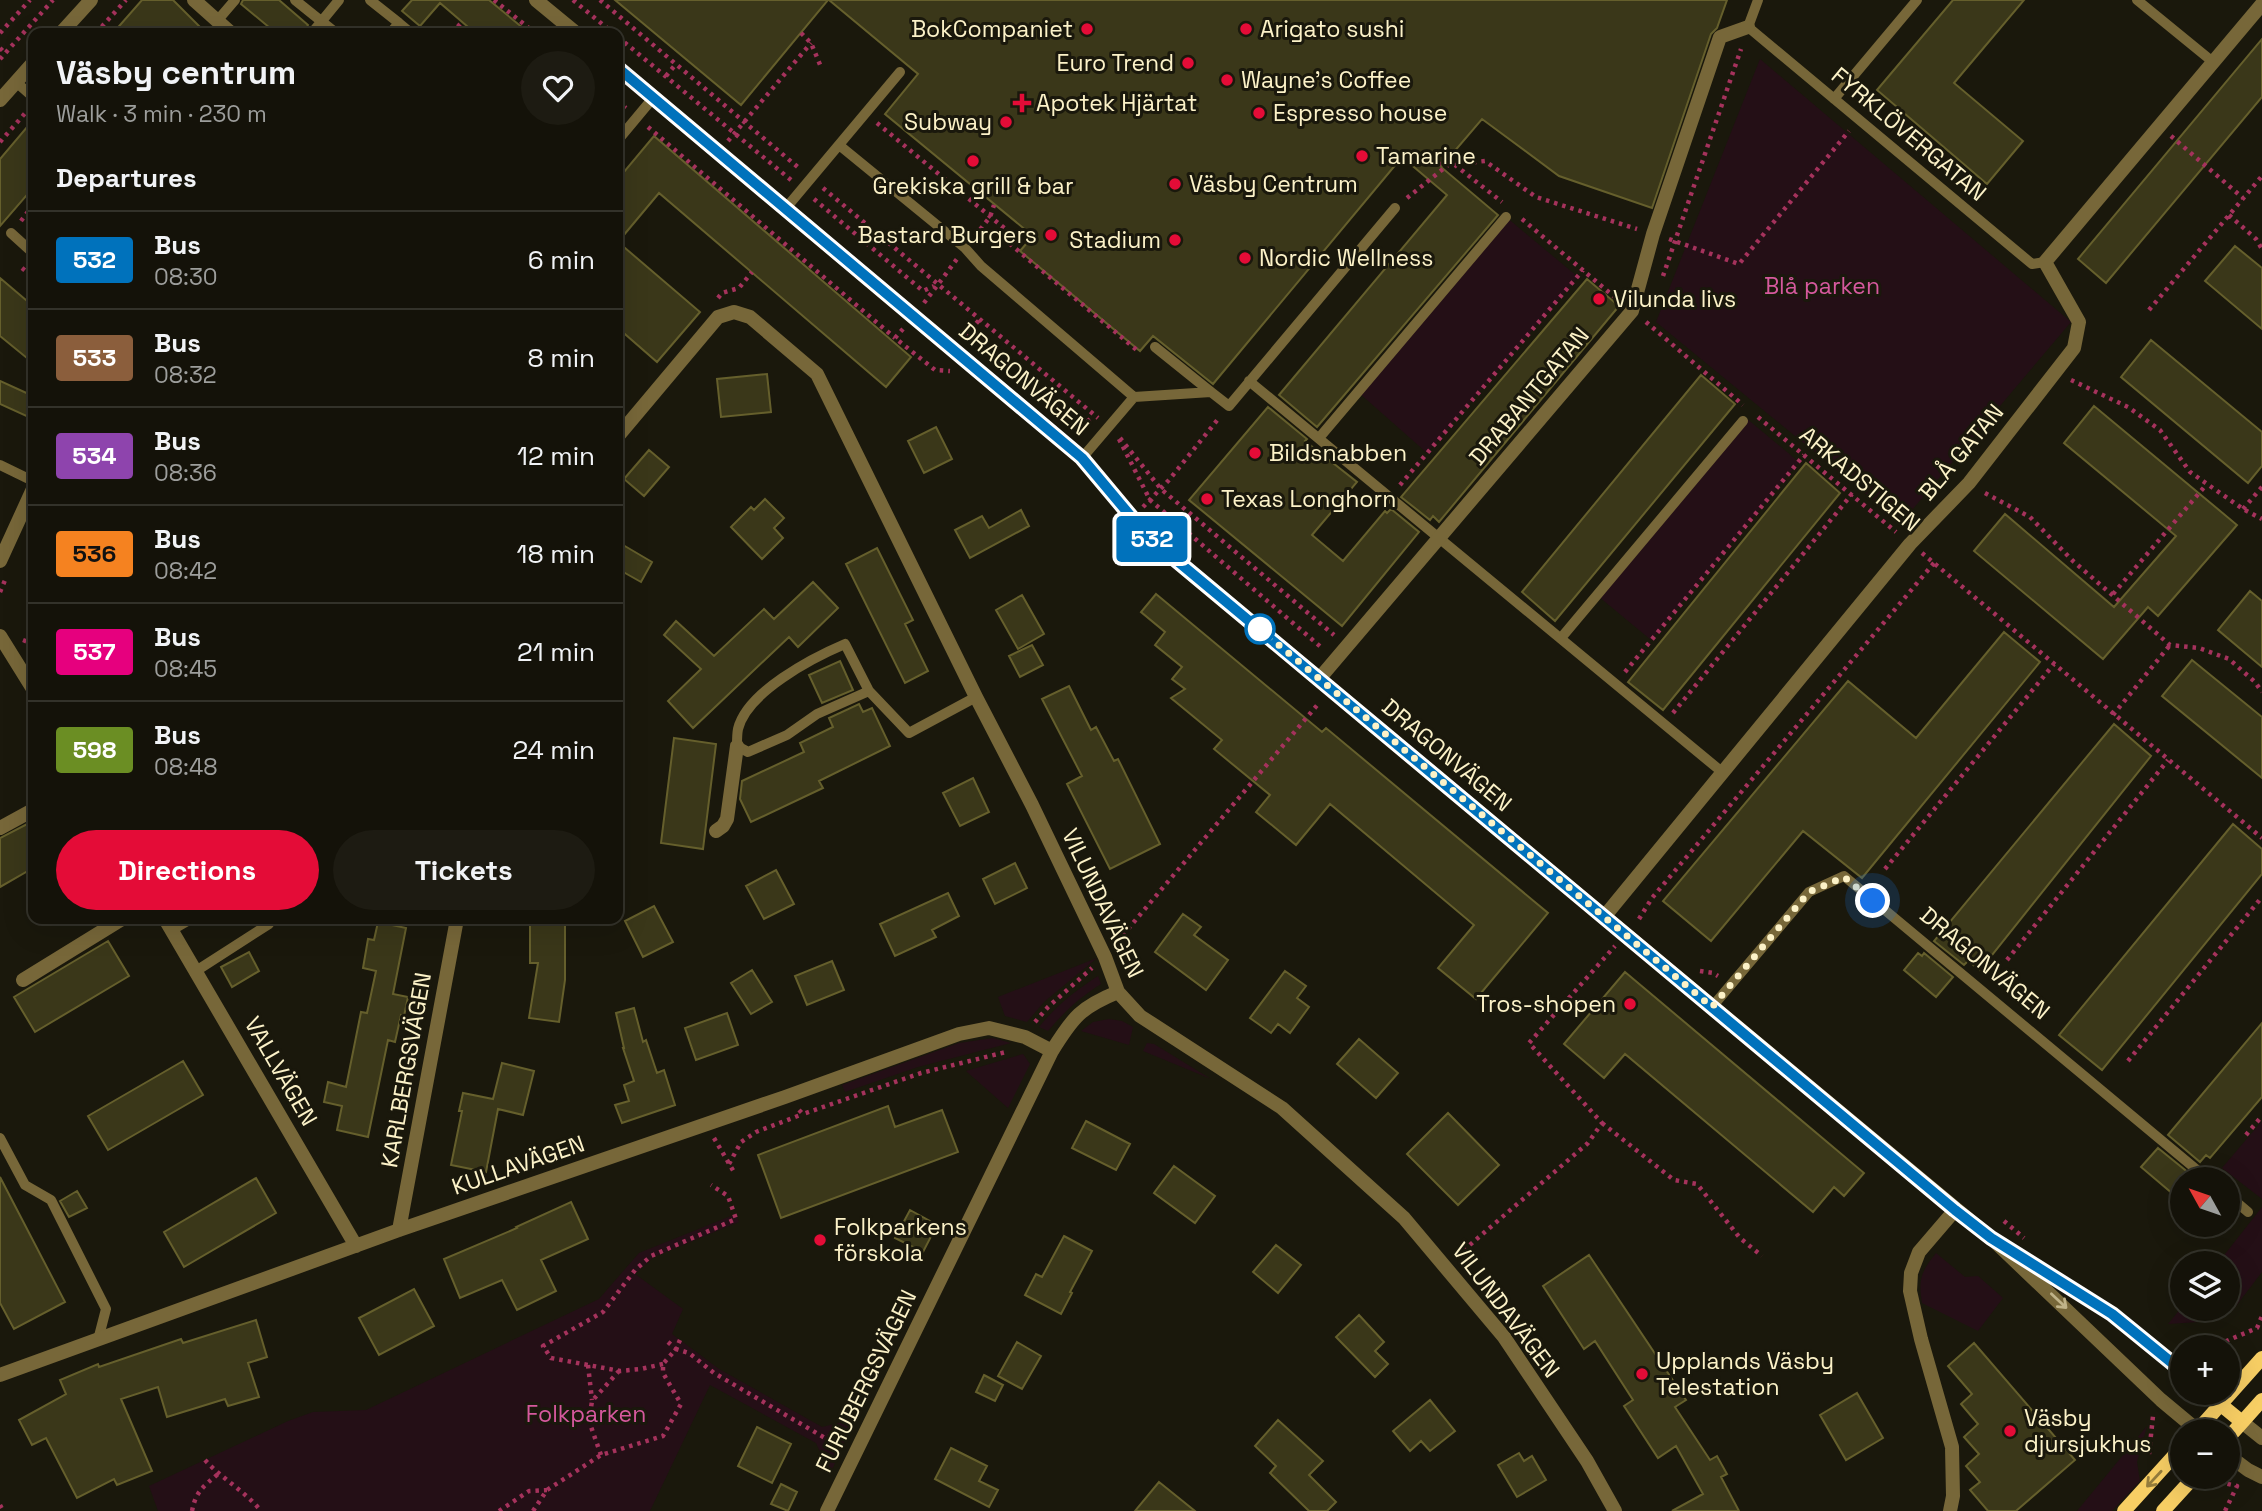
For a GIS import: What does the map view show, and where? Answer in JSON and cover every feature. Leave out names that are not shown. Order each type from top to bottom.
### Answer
[{"type":"main road","points":[[2240,1382],[2262,1358]]},
{"type":"main road","points":[[2240,1424],[2262,1400]]},
{"type":"main road","points":[[2207,1419],[2219,1405]]},
{"type":"main road","points":[[2221,1405],[2242,1422]]},
{"type":"main road","points":[[2124,1511],[2170,1460]]},
{"type":"main road","points":[[2163,1511],[2183,1489]]},
{"type":"street","points":[[66,28],[91,0]]},
{"type":"street","points":[[194,0],[225,28]]},
{"type":"street","points":[[536,0],[570,28]]},
{"type":"street","points":[[2045,262],[2262,4]]},
{"type":"street","name":"DRABANTGATAN","points":[[1319,679],[1632,310],[1653,234],[1720,37],[1748,27]]},
{"type":"street","points":[[0,100],[28,69]]},
{"type":"street","name":"DRAGONVÄGEN","points":[[623,72],[1082,458],[1144,532],[1955,1210],[1991,1238],[2112,1314],[2170,1361]]},
{"type":"street","name":"BLÅ GATAN","points":[[1604,917],[1910,544],[1969,483],[2074,348],[2079,322],[2045,262]]},
{"type":"street","name":"VILUNDAVÄGEN","points":[[623,430],[718,317],[734,312],[750,317],[817,374],[1032,805],[1105,957],[1118,992],[1140,1016],[1282,1108],[1405,1219],[1504,1337],[1587,1461],[1615,1511]]},
{"type":"street","points":[[0,561],[28,500]]},
{"type":"street","points":[[0,636],[28,681]]},
{"type":"street","points":[[716,831],[727,819],[737,746]]},
{"type":"street","points":[[0,828],[28,813]]},
{"type":"street","points":[[23,980],[114,924]]},
{"type":"street","name":"KARLBERGSVÄGEN","points":[[399,1230],[456,924]]},
{"type":"street","name":"VALLVÄGEN","points":[[169,925],[356,1246]]},
{"type":"street","name":"FURUBERGSVÄGEN","points":[[827,1511],[1052,1051],[1069,1023],[1092,1003],[1118,992]]},
{"type":"street","name":"KULLAVÄGEN","points":[[0,1375],[399,1230],[772,1102],[959,1034],[989,1028],[1025,1038],[1052,1051]]},
{"type":"street","points":[[1950,1511],[1953,1496],[1952,1447],[1910,1291],[1911,1273],[1919,1252],[1955,1210]]},
{"type":"street","name":"DRAGONVÄGEN","points":[[1991,1238],[2183,1419]]},
{"type":"street","points":[[2242,1422],[2262,1438]]},
{"type":"street","points":[[2240,1464],[2262,1477]]},
{"type":"lane","points":[[217,21],[235,0]]},
{"type":"lane","points":[[295,0],[329,28]]},
{"type":"lane","points":[[316,28],[339,0]]},
{"type":"lane","points":[[370,0],[404,28]]},
{"type":"lane","points":[[1748,27],[1758,0]]},
{"type":"lane","points":[[1834,99],[1917,0]]},
{"type":"lane","points":[[2137,0],[2213,62]]},
{"type":"lane","points":[[394,28],[398,23]]},
{"type":"lane","name":"FYRKLÖVERGATAN","points":[[1748,27],[2032,264],[2045,262]]},
{"type":"lane","points":[[786,208],[900,72]]},
{"type":"lane","points":[[16,82],[28,93]]},
{"type":"lane","points":[[623,134],[653,98]]},
{"type":"lane","points":[[839,145],[965,248],[981,266],[1134,397],[1211,392]]},
{"type":"lane","points":[[1155,347],[1229,406],[1395,208]]},
{"type":"lane","points":[[1319,438],[1509,214]]},
{"type":"lane","points":[[11,233],[28,248]]},
{"type":"lane","points":[[1249,381],[1722,772]]},
{"type":"lane","points":[[1082,458],[1134,397]]},
{"type":"lane","points":[[1561,638],[1743,421]]},
{"type":"lane","points":[[0,465],[28,479]]},
{"type":"lane","points":[[869,691],[817,714],[787,735],[748,752],[737,746],[738,728],[748,709],[767,690],[796,668],[845,644],[869,691],[909,733],[976,697]]},
{"type":"lane","name":"DRAGONVÄGEN","points":[[1712,1007],[1809,892],[1844,877],[2193,1167]]},
{"type":"lane","points":[[196,971],[269,924]]},
{"type":"lane","points":[[0,1138],[25,1185],[51,1200],[106,1309],[98,1340]]},
{"type":"lane","points":[[2240,1205],[2248,1212]]},
{"type":"path","points":[[0,33],[30,0]]},
{"type":"path","points":[[0,59],[53,0]]},
{"type":"path","points":[[101,28],[126,0]]},
{"type":"path","points":[[494,0],[529,28]]},
{"type":"path","points":[[573,0],[608,28]]},
{"type":"path","points":[[600,0],[1096,416],[1081,426],[1061,421]]},
{"type":"path","points":[[457,28],[462,22]]},
{"type":"path","points":[[1659,288],[1748,27]]},
{"type":"path","points":[[801,33],[811,43],[821,67]]},
{"type":"path","points":[[623,41],[923,292],[938,284]]},
{"type":"path","points":[[719,152],[811,43]]},
{"type":"path","points":[[0,48],[5,53]]},
{"type":"path","points":[[666,76],[676,64]]},
{"type":"path","points":[[0,142],[28,110]]},
{"type":"path","points":[[866,113],[1009,232],[1004,239],[1139,351]]},
{"type":"path","points":[[637,117],[895,338]]},
{"type":"path","points":[[1429,163],[1455,165],[1485,161],[1536,197],[1739,264],[1859,119]]},
{"type":"path","points":[[2160,127],[2243,198]]},
{"type":"path","points":[[1395,208],[1448,165]]},
{"type":"path","points":[[1455,165],[1502,203]]},
{"type":"path","points":[[2150,310],[2262,176]]},
{"type":"path","name":"ARKADSTIGEN","points":[[1509,214],[1632,310],[2262,838]]},
{"type":"path","points":[[2229,215],[2256,239],[2262,249]]},
{"type":"path","points":[[1390,497],[1583,270]]},
{"type":"path","points":[[1647,323],[1651,312]]},
{"type":"path","points":[[963,340],[981,318]]},
{"type":"path","points":[[2054,373],[2092,388],[2128,407],[2160,430],[2190,472],[2206,485],[2262,519]]},
{"type":"path","points":[[1150,500],[1229,406]]},
{"type":"path","points":[[1336,660],[1150,500],[1115,432],[1161,489],[1347,646]]},
{"type":"path","points":[[1616,683],[1804,455]]},
{"type":"path","points":[[1969,483],[2030,517],[2073,561],[2170,645],[2199,648],[2229,659],[2255,682],[2262,692]]},
{"type":"path","points":[[2113,594],[2206,485]]},
{"type":"path","points":[[2243,509],[2262,487]]},
{"type":"path","points":[[1664,723],[1852,494]]},
{"type":"path","points":[[1639,919],[1652,898],[1934,563]]},
{"type":"path","points":[[2113,715],[2170,645]]},
{"type":"path","points":[[1885,869],[2054,664]]},
{"type":"path","points":[[1105,957],[1320,702]]},
{"type":"path","points":[[2007,960],[2168,760]]},
{"type":"path","points":[[2127,1061],[2262,897]]},
{"type":"path","points":[[1615,946],[1529,1043],[1602,1123],[1674,1180],[1697,1184],[1740,1238],[1762,1256]]},
{"type":"path","points":[[729,1164],[741,1142],[756,1132],[803,1114]]},
{"type":"path","points":[[2246,1135],[2262,1116]]},
{"type":"path","points":[[1457,1256],[1588,1143],[1602,1123]]},
{"type":"path","points":[[713,1136],[733,1172]]},
{"type":"path","points":[[680,1340],[663,1364],[620,1371],[551,1358],[542,1346],[603,1312],[635,1270],[651,1256],[736,1219],[728,1196],[711,1185]]},
{"type":"path","points":[[2000,1218],[2032,1243]]},
{"type":"path","points":[[2240,1335],[2257,1328],[2262,1316]]},
{"type":"path","points":[[668,1342],[676,1349],[689,1353],[714,1373],[825,1438],[851,1430]]},
{"type":"path","points":[[533,1511],[547,1490],[601,1455],[663,1436],[681,1404],[663,1373],[663,1364]]},
{"type":"path","points":[[588,1365],[592,1401],[589,1420],[601,1455]]},
{"type":"path","points":[[592,1401],[620,1371]]},
{"type":"path","points":[[2149,1454],[2154,1408]]},
{"type":"path","points":[[205,1460],[261,1511]]},
{"type":"path","points":[[192,1511],[194,1497],[218,1474]]},
{"type":"path","points":[[2225,1511],[2236,1489]]},
{"type":"path","points":[[499,1511],[528,1491],[547,1490]]},
{"type":"path","points":[[0,1505],[3,1511]]},
{"type":"green space","name":"Blå parken","points":[[1760,59],[2071,322],[1901,523],[1656,322]]},
{"type":"green space","points":[[1506,217],[1578,277],[1427,453],[1358,392]]},
{"type":"green space","points":[[1746,418],[1799,462],[1651,640],[1598,596]]},
{"type":"green space","points":[[1097,958],[1044,1002],[1027,1022],[1005,1016],[998,997]]},
{"type":"green space","points":[[1098,976],[1101,984],[1073,1005],[1048,1031],[1039,1027],[1066,999]]},
{"type":"green space","points":[[1109,1019],[1122,1021],[1133,1027],[1129,1045],[1081,1031],[1093,1022]]},
{"type":"green space","points":[[993,1038],[1011,1043],[918,1067],[845,1092],[842,1085],[959,1043]]},
{"type":"green space","points":[[1147,1043],[1154,1044],[1211,1079],[1143,1051]]},
{"type":"green space","points":[[1023,1054],[1030,1064],[1008,1108],[966,1071]]},
{"type":"green space","points":[[2262,1121],[2262,1199],[2240,1182],[2240,1167],[2223,1167]]},
{"type":"green space","points":[[2262,1207],[2262,1272],[2240,1301],[2240,1251],[2227,1251]]},
{"type":"green space","name":"Folkparken","points":[[736,1214],[739,1222],[654,1257],[635,1274],[683,1309],[672,1334],[719,1369],[822,1427],[855,1419],[830,1474],[816,1443],[710,1385],[650,1511],[158,1511],[149,1486],[313,1412],[366,1410],[599,1299],[639,1253]]},
{"type":"green space","points":[[1936,1253],[1965,1277],[1978,1276],[2003,1298],[1978,1331],[1922,1303],[1922,1276]]},
{"type":"green space","points":[[2170,1321],[2214,1321],[2168,1324]]},
{"type":"green space","points":[[2147,1426],[2137,1462],[2140,1481],[2112,1511],[2077,1511]]},
{"type":"building","points":[[142,0],[173,0],[201,28],[117,28]]},
{"type":"building","points":[[243,0],[279,0],[308,25],[306,28],[270,28],[241,4]]},
{"type":"building","points":[[412,0],[489,0],[523,28],[469,28],[440,3],[420,26],[402,11]]},
{"type":"building","points":[[615,0],[828,0],[741,105]]},
{"type":"building","name":"Väsby Centrum","points":[[829,0],[1727,0],[1717,28],[1711,34],[1652,208],[1559,176],[1482,119],[1441,167],[1498,215],[1317,427],[1279,395],[1447,195],[1402,157],[1213,384],[1153,336],[1140,351],[1020,251],[1033,236],[885,114],[918,74]]},
{"type":"building","points":[[1953,0],[2024,0],[1954,83],[2023,141],[1987,184],[1877,90]]},
{"type":"building","points":[[2262,39],[2262,97],[2106,283],[2078,259]]},
{"type":"building","points":[[28,126],[28,194],[0,226],[0,159]]},
{"type":"building","points":[[654,136],[911,357],[886,387],[659,193],[623,236],[623,173]]},
{"type":"building","points":[[623,246],[700,312],[657,362],[623,332]]},
{"type":"building","points":[[2235,246],[2262,268],[2262,329],[2205,281]]},
{"type":"building","points":[[0,278],[28,302],[28,359],[0,336]]},
{"type":"building","points":[[1587,279],[1619,306],[1439,522],[1433,516],[1430,520],[1401,497]]},
{"type":"building","points":[[2151,340],[2262,432],[2262,466],[2248,483],[2121,377]]},
{"type":"building","points":[[767,374],[771,412],[721,417],[717,379]]},
{"type":"building","points":[[1701,375],[1735,404],[1555,621],[1522,592]]},
{"type":"building","points":[[0,381],[28,394],[28,417],[0,404]]},
{"type":"building","points":[[2094,406],[2237,525],[2158,616],[2148,607],[2103,659],[1974,551],[2005,514],[2114,607],[2176,536],[2064,443]]},
{"type":"building","points":[[1268,407],[1307,439],[1305,441],[1357,482],[1312,535],[1343,561],[1385,511],[1387,513],[1391,509],[1419,532],[1342,626],[1189,500]]},
{"type":"building","points":[[936,427],[952,459],[924,473],[908,441]]},
{"type":"building","points":[[649,450],[669,467],[644,496],[624,479]]},
{"type":"building","points":[[1806,463],[1840,493],[1663,710],[1628,682]]},
{"type":"building","points":[[765,499],[784,518],[774,528],[783,538],[762,559],[731,527],[751,507],[754,510]]},
{"type":"building","points":[[1021,510],[1029,526],[970,558],[955,530],[982,516],[989,528]]},
{"type":"building","points":[[623,545],[652,562],[641,582],[623,572]]},
{"type":"building","points":[[877,548],[913,620],[905,624],[928,671],[905,683],[846,564]]},
{"type":"building","points":[[813,582],[838,608],[798,647],[789,637],[693,728],[668,701],[701,669],[664,635],[676,621],[714,656],[764,609],[774,619]]},
{"type":"building","points":[[2250,591],[2262,601],[2262,667],[2218,630]]},
{"type":"building","points":[[1156,594],[1322,732],[1326,728],[1548,913],[1476,999],[1438,968],[1474,925],[1330,804],[1296,845],[1256,812],[1270,795],[1214,749],[1222,740],[1171,698],[1185,689],[1172,679],[1182,667],[1155,645],[1165,632],[1141,612]]},
{"type":"building","points":[[1022,595],[1044,634],[1018,649],[996,610]]},
{"type":"building","points":[[2004,632],[2040,662],[1862,878],[1803,831],[1711,941],[1663,901],[1848,681],[1916,738]]},
{"type":"building","points":[[1032,645],[1043,665],[1020,677],[1009,656]]},
{"type":"building","points":[[2192,660],[2262,717],[2262,778],[2162,696]]},
{"type":"building","points":[[840,661],[853,690],[822,703],[809,675]]},
{"type":"building","points":[[1069,686],[1091,730],[1096,727],[1114,761],[1118,759],[1160,844],[1110,869],[1067,784],[1082,776],[1042,699]]},
{"type":"building","points":[[859,704],[863,712],[872,708],[890,746],[819,781],[823,788],[751,822],[740,799],[742,781],[804,752],[800,743],[833,727],[829,718]]},
{"type":"building","points":[[2114,724],[2151,756],[1980,970],[1968,961],[1964,965],[1934,941]]},
{"type":"building","points":[[674,738],[716,744],[703,849],[661,843]]},
{"type":"building","points":[[973,778],[989,812],[960,826],[943,793]]},
{"type":"building","points":[[28,824],[28,871],[0,887],[0,838]]},
{"type":"building","points":[[2233,824],[2262,849],[2262,874],[2102,1070],[2059,1035]]},
{"type":"building","points":[[1015,863],[1027,888],[995,904],[983,879]]},
{"type":"building","points":[[776,870],[794,904],[764,919],[746,886]]},
{"type":"building","points":[[948,893],[959,916],[932,930],[936,937],[895,956],[880,924]]},
{"type":"building","points":[[654,906],[673,942],[643,957],[625,921]]},
{"type":"building","points":[[1183,914],[1201,927],[1194,935],[1228,960],[1206,990],[1155,952]]},
{"type":"building","points":[[378,924],[406,928],[393,994],[408,997],[395,1042],[388,1040],[368,1137],[337,1130],[342,1106],[324,1102],[328,1082],[346,1087],[361,1012],[367,1013],[376,971],[363,968],[368,939],[374,940]]},
{"type":"building","points":[[530,924],[565,924],[565,980],[559,1022],[529,1018],[538,963],[530,963]]},
{"type":"building","points":[[108,941],[129,976],[35,1032],[14,997]]},
{"type":"building","points":[[249,952],[259,971],[232,987],[221,967]]},
{"type":"building","points":[[1918,953],[1922,956],[1924,953],[1953,977],[1936,997],[1904,970]]},
{"type":"building","points":[[832,961],[844,990],[807,1005],[795,976]]},
{"type":"building","points":[[752,970],[772,1002],[751,1014],[731,983]]},
{"type":"building","points":[[1285,971],[1306,986],[1297,998],[1309,1007],[1290,1033],[1278,1024],[1271,1033],[1250,1018]]},
{"type":"building","points":[[1625,972],[1864,1173],[1844,1196],[1834,1187],[1813,1212],[1625,1054],[1604,1078],[1564,1044]]},
{"type":"building","points":[[634,1008],[643,1042],[646,1040],[657,1073],[664,1070],[675,1105],[622,1123],[615,1105],[629,1101],[624,1085],[634,1081],[623,1048],[616,1013]]},
{"type":"building","points":[[727,1013],[738,1045],[696,1060],[685,1028]]},
{"type":"building","points":[[2262,1023],[2262,1097],[2210,1158],[2206,1155],[2200,1162],[2168,1135]]},
{"type":"building","points":[[1359,1039],[1398,1073],[1376,1098],[1337,1064]]},
{"type":"building","points":[[183,1061],[203,1095],[108,1150],[88,1116]]},
{"type":"building","points":[[502,1063],[534,1071],[523,1115],[498,1109],[486,1172],[451,1165],[463,1093],[493,1099]]},
{"type":"building","points":[[888,1106],[895,1127],[942,1110],[958,1152],[781,1218],[758,1155]]},
{"type":"building","points":[[1448,1113],[1499,1165],[1458,1205],[1407,1154]]},
{"type":"building","points":[[1086,1121],[1130,1144],[1116,1170],[1072,1148]]},
{"type":"building","points":[[2158,1148],[2181,1167],[2170,1167],[2170,1191],[2141,1167]]},
{"type":"building","points":[[1174,1166],[1215,1196],[1195,1223],[1154,1193]]},
{"type":"building","points":[[0,1177],[65,1302],[14,1329],[0,1303]]},
{"type":"building","points":[[256,1178],[276,1213],[184,1267],[164,1232]]},
{"type":"building","points":[[77,1191],[87,1208],[69,1217],[60,1201]]},
{"type":"building","points":[[571,1202],[588,1239],[541,1260],[556,1291],[517,1310],[502,1280],[460,1298],[444,1259]]},
{"type":"building","points":[[910,1210],[937,1225],[923,1252],[895,1238]]},
{"type":"building","points":[[1064,1236],[1092,1251],[1061,1314],[1025,1295],[1036,1274],[1042,1277]]},
{"type":"building","points":[[1276,1245],[1301,1265],[1278,1293],[1253,1272]]},
{"type":"building","name":"Upplands Väsby Telestation","points":[[1589,1255],[1686,1400],[1675,1407],[1710,1460],[1717,1456],[1727,1474],[1721,1477],[1739,1511],[1672,1511],[1703,1494],[1676,1446],[1658,1458],[1624,1406],[1633,1400],[1595,1341],[1584,1349],[1543,1286]]},
{"type":"building","points":[[414,1289],[434,1326],[379,1355],[359,1318]]},
{"type":"building","points":[[1359,1315],[1384,1342],[1375,1351],[1388,1364],[1375,1377],[1336,1337]]},
{"type":"building","points":[[256,1320],[267,1357],[248,1363],[259,1397],[228,1406],[225,1399],[167,1417],[158,1387],[121,1399],[152,1471],[117,1485],[114,1479],[77,1498],[46,1438],[32,1445],[19,1420],[66,1394],[60,1380],[98,1364],[99,1367],[181,1339],[183,1343]]},
{"type":"building","points":[[1017,1342],[1041,1356],[1022,1389],[998,1376]]},
{"type":"building","name":"Väsby djursjukhus","points":[[1974,1343],[2075,1460],[2016,1511],[1988,1511],[1970,1490],[1980,1482],[1966,1466],[1979,1454],[1964,1437],[1978,1424],[1961,1404],[1972,1394],[1948,1366]]},
{"type":"building","points":[[984,1375],[1003,1385],[995,1401],[976,1392]]},
{"type":"building","points":[[1857,1393],[1883,1438],[1846,1460],[1820,1415]]},
{"type":"building","points":[[1430,1400],[1455,1431],[1430,1451],[1421,1441],[1410,1451],[1393,1431]]},
{"type":"building","points":[[1278,1420],[1323,1461],[1309,1475],[1336,1502],[1327,1511],[1309,1511],[1270,1473],[1276,1466],[1255,1446]]},
{"type":"building","points":[[757,1427],[791,1444],[772,1483],[738,1466]]},
{"type":"building","points":[[951,1448],[987,1466],[979,1481],[998,1490],[989,1507],[935,1479]]},
{"type":"building","points":[[1519,1453],[1524,1461],[1532,1456],[1546,1480],[1517,1497],[1498,1465]]},
{"type":"building","points":[[1159,1482],[1195,1511],[1135,1511]]},
{"type":"building","points":[[781,1484],[797,1492],[788,1511],[771,1504]]},
{"type":"bus line","name":"532","points":[[623,72],[1082,458],[1144,532],[1170,555],[1955,1210],[1991,1238],[2112,1314],[2170,1361]]},
{"type":"place","name":"BokCompaniet","points":[[1087,29]]},
{"type":"place","name":"Arigato sushi","points":[[1246,29]]},
{"type":"place","name":"Euro Trend","points":[[1188,63]]},
{"type":"place","name":"Wayne's Coffee","points":[[1227,80]]},
{"type":"place","name":"Apotek Hjärtat","points":[[1022,103]]},
{"type":"place","name":"Espresso house","points":[[1259,113]]},
{"type":"place","name":"Subway","points":[[1006,122]]},
{"type":"place","name":"Tamarine","points":[[1362,156]]},
{"type":"place","name":"Grekiska grill & bar","points":[[973,161]]},
{"type":"place","name":"Väsby Centrum","points":[[1175,184]]},
{"type":"place","name":"Bastard Burgers","points":[[1051,235]]},
{"type":"place","name":"Stadium","points":[[1175,240]]},
{"type":"place","name":"Nordic Wellness","points":[[1245,258]]},
{"type":"place","name":"Vilunda livs","points":[[1599,299]]},
{"type":"place","name":"Bildsnabben","points":[[1255,453]]},
{"type":"place","name":"Texas Longhorn","points":[[1207,499]]},
{"type":"place","name":"Tros-shopen","points":[[1630,1004]]},
{"type":"place","name":"Folkparkens förskola","points":[[820,1240]]},
{"type":"place","name":"Upplands Väsby Telestation","points":[[1642,1374]]},
{"type":"place","name":"Väsby djursjukhus","points":[[2010,1431]]},
{"type":"route","points":[[1260,629],[1255,625],[1712,1007],[1809,892],[1844,877],[1873,901]]}]
